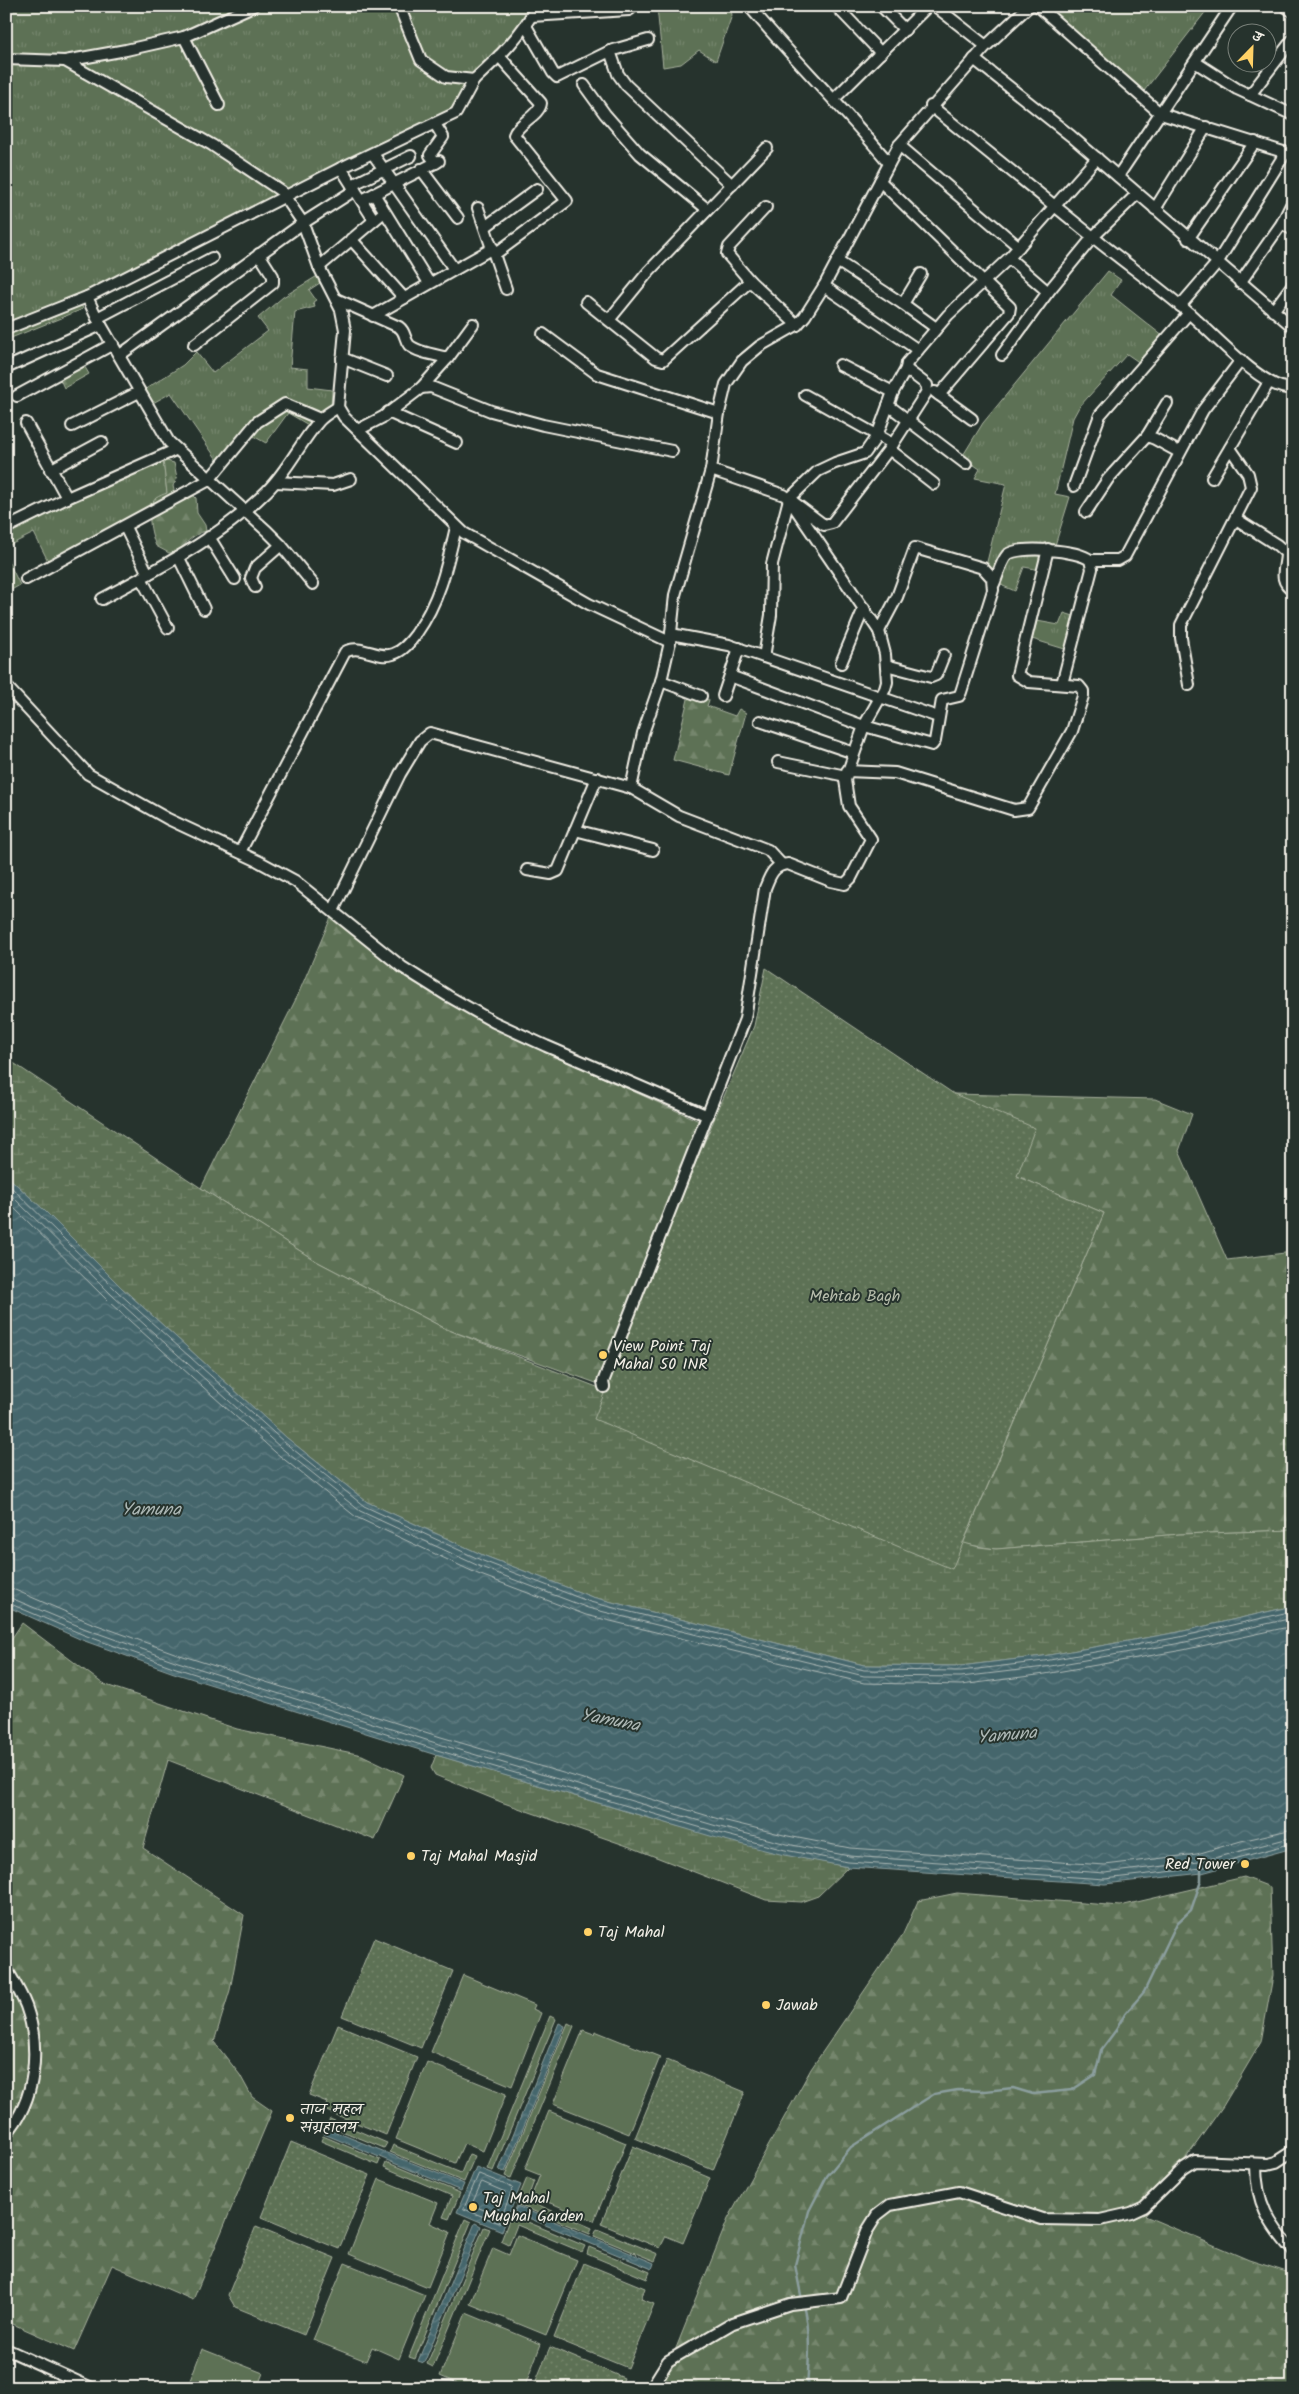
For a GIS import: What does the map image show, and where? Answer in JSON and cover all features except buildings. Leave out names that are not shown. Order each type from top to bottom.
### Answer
[{"type":"street","points":[[6,59],[65,61],[184,37],[253,6]]},
{"type":"street","points":[[399,6],[421,60],[446,77],[474,80]]},
{"type":"street","points":[[6,329],[87,297],[341,168],[456,113],[474,80],[526,26],[537,6]]},
{"type":"street","points":[[532,16],[577,9],[630,10],[634,6]]},
{"type":"street","points":[[749,6],[775,37],[834,99],[889,163]]},
{"type":"street","points":[[836,6],[881,53]]},
{"type":"street","points":[[881,6],[904,30]]},
{"type":"street","points":[[834,99],[928,6]]},
{"type":"street","points":[[935,6],[986,46]]},
{"type":"street","points":[[631,788],[643,733],[661,681],[671,638],[675,594],[711,470],[724,388],[737,366],[760,346],[797,325],[809,311],[898,145],[986,46],[1029,6]]},
{"type":"street","points":[[1038,6],[1161,114],[1289,153],[1217,263],[1180,306]]},
{"type":"street","points":[[1118,176],[1232,6]]},
{"type":"street","points":[[1285,6],[1293,12]]},
{"type":"street","points":[[526,26],[557,77],[610,50],[648,40]]},
{"type":"street","points":[[184,37],[219,106]]},
{"type":"street","points":[[1250,96],[1293,38]]},
{"type":"street","points":[[610,50],[618,74],[626,85],[732,185]]},
{"type":"street","points":[[373,316],[454,269],[494,251],[567,201],[514,134],[520,125],[541,106],[541,103],[499,56]]},
{"type":"street","points":[[974,59],[1097,158],[1188,239],[1293,327]]},
{"type":"street","points":[[65,61],[212,145],[269,181],[286,197],[303,224],[319,267],[336,299],[344,326],[338,407],[344,417],[456,527],[471,538],[578,598],[671,638],[738,648],[938,717]]},
{"type":"street","points":[[1195,62],[1250,96],[1293,115]]},
{"type":"street","points":[[584,85],[605,114],[640,154],[708,208]]},
{"type":"street","points":[[931,106],[1180,306],[1269,382],[1286,388],[1293,385]]},
{"type":"street","points":[[362,200],[438,162],[430,156],[443,137],[435,124]]},
{"type":"street","points":[[1155,208],[1206,127]]},
{"type":"street","points":[[1188,239],[1255,142]]},
{"type":"street","points":[[898,145],[1019,247]]},
{"type":"street","points":[[609,320],[649,272],[767,148]]},
{"type":"street","points":[[373,154],[454,269]]},
{"type":"street","points":[[120,355],[353,188],[384,169],[411,156]]},
{"type":"street","points":[[764,657],[771,615],[772,564],[790,499],[818,471],[865,453],[877,436],[893,392],[906,369],[907,363],[936,328],[1009,258],[1097,158]]},
{"type":"street","points":[[341,168],[374,220]]},
{"type":"street","points":[[421,169],[458,218]]},
{"type":"street","points":[[880,181],[1008,305],[1009,313],[939,395]]},
{"type":"street","points":[[486,227],[537,189]]},
{"type":"street","points":[[374,194],[429,283]]},
{"type":"street","points":[[1002,354],[1048,292],[1093,237],[1137,194]]},
{"type":"street","points":[[1240,283],[1282,223],[1293,202]]},
{"type":"street","points":[[766,207],[727,250],[728,258],[797,325]]},
{"type":"street","points":[[478,208],[506,289]]},
{"type":"street","points":[[319,267],[384,212]]},
{"type":"street","points":[[1282,223],[1293,230]]},
{"type":"street","points":[[351,239],[404,298]]},
{"type":"street","points":[[194,345],[273,283],[273,276],[259,254]]},
{"type":"street","points":[[6,368],[99,321],[212,258]]},
{"type":"street","points":[[1009,258],[1048,292]]},
{"type":"street","points":[[837,261],[936,328]]},
{"type":"street","points":[[903,304],[922,274]]},
{"type":"street","points":[[586,302],[656,358],[663,360],[750,281]]},
{"type":"street","points":[[1273,311],[1293,284]]},
{"type":"street","points":[[824,286],[918,350]]},
{"type":"street","points":[[87,297],[139,392],[169,442],[281,545],[313,584]]},
{"type":"street","points":[[336,299],[402,330],[406,340],[412,347],[448,358]]},
{"type":"street","points":[[1074,486],[1100,415],[1189,314]]},
{"type":"street","points":[[358,430],[388,412],[421,388],[448,358],[473,324]]},
{"type":"street","points":[[543,334],[597,374],[719,413]]},
{"type":"street","points":[[17,396],[113,344]]},
{"type":"street","points":[[342,358],[387,376]]},
{"type":"street","points":[[730,676],[864,726],[932,745],[935,741],[938,717],[944,698],[959,696],[961,692],[994,584],[1008,554],[1048,549],[1082,554],[1090,560],[1118,560],[1125,556],[1179,452],[1214,393],[1241,360]]},
{"type":"street","points":[[840,365],[893,392]]},
{"type":"street","points":[[906,369],[972,419]]},
{"type":"street","points":[[1212,478],[1269,382]]},
{"type":"street","points":[[421,388],[431,387],[491,412],[672,451]]},
{"type":"street","points":[[711,470],[784,495],[824,525],[832,523],[891,447],[928,387]]},
{"type":"street","points":[[72,426],[139,392]]},
{"type":"street","points":[[805,395],[877,436],[934,484]]},
{"type":"street","points":[[1086,512],[1108,479],[1147,436],[1167,402]]},
{"type":"street","points":[[26,579],[210,480],[257,422],[285,404],[320,419]]},
{"type":"street","points":[[888,405],[966,464]]},
{"type":"street","points":[[102,599],[179,558],[244,510],[276,482],[320,419],[338,407]]},
{"type":"street","points":[[388,412],[457,443]]},
{"type":"street","points":[[26,423],[66,498]]},
{"type":"street","points":[[1147,436],[1179,452]]},
{"type":"street","points":[[50,470],[102,442]]},
{"type":"street","points":[[1188,684],[1181,638],[1181,625],[1251,487],[1248,474],[1230,448]]},
{"type":"street","points":[[6,528],[66,498],[176,450]]},
{"type":"street","points":[[276,482],[328,485],[351,479]]},
{"type":"street","points":[[333,911],[400,774],[420,741],[430,733],[631,788],[679,816],[768,850],[781,864],[797,867],[839,883],[849,882],[871,839],[847,801],[846,774],[864,726],[887,682],[886,666],[879,631],[790,499]]},
{"type":"street","points":[[1236,519],[1286,553],[1283,577],[1287,585],[1293,590]]},
{"type":"street","points":[[125,527],[168,628]]},
{"type":"street","points":[[240,852],[345,652],[357,648],[381,654],[396,653],[410,642],[426,620],[440,590],[456,527]]},
{"type":"street","points":[[209,537],[235,579]]},
{"type":"street","points":[[255,587],[251,578],[254,569],[281,545]]},
{"type":"street","points":[[879,631],[897,597],[916,548],[983,568],[992,578],[994,584]]},
{"type":"street","points":[[778,762],[846,774],[895,773],[1014,810],[1024,810],[1030,804],[1075,723],[1083,691],[1079,686],[1029,682],[1017,675],[1041,585],[1048,549]]},
{"type":"street","points":[[179,558],[204,609]]},
{"type":"street","points":[[1062,684],[1092,568],[1090,560]]},
{"type":"street","points":[[841,663],[864,608]]},
{"type":"street","points":[[724,696],[738,648]]},
{"type":"street","points":[[886,666],[931,678],[936,675],[944,654]]},
{"type":"street","points":[[661,681],[701,696]]},
{"type":"street","points":[[6,686],[88,774],[168,819],[240,852],[295,881],[402,967],[494,1022],[708,1116]]},
{"type":"street","points":[[760,721],[854,753]]},
{"type":"street","points":[[527,870],[551,874],[558,871],[597,778]]},
{"type":"street","points":[[575,830],[653,850]]},
{"type":"street","points":[[604,1387],[604,1382],[745,1019],[765,888],[771,873],[781,864]]},
{"type":"street","points":[[6,1968],[26,2005],[32,2026],[34,2050],[33,2073],[29,2092],[16,2122],[6,2134]]},
{"type":"street","points":[[651,2388],[668,2361],[733,2323],[790,2304],[838,2300],[843,2296],[867,2231],[877,2214],[890,2205],[959,2192],[1042,2219],[1100,2220],[1131,2213],[1144,2206],[1184,2168],[1195,2161],[1256,2165],[1276,2162],[1293,2151]]},
{"type":"street","points":[[1256,2165],[1257,2194],[1264,2213],[1293,2251]]},
{"type":"street","points":[[6,2349],[92,2388]]},
{"type":"green space","points":[[6,6],[539,6],[476,83],[458,115],[81,303],[83,309],[6,340]]},
{"type":"green space","points":[[611,6],[730,6],[732,15],[716,61],[699,50],[681,64],[663,67],[657,7]]},
{"type":"green space","points":[[1047,6],[1210,6],[1144,91]]},
{"type":"green space","points":[[1108,271],[1121,280],[1111,295],[1164,337],[1140,363],[1127,354],[1079,407],[1073,418],[1055,494],[1070,497],[1047,571],[1024,567],[1015,591],[1003,586],[986,566],[1006,484],[975,478],[980,469],[962,457],[983,423]]},
{"type":"green space","points":[[319,275],[323,281],[309,290],[316,300],[313,302],[315,307],[295,312],[290,367],[308,369],[308,387],[332,390],[331,408],[310,426],[288,413],[266,443],[244,431],[218,461],[171,393],[151,404],[144,390],[183,365],[196,352],[213,373],[268,331],[258,318],[283,297]]},
{"type":"green space","points":[[83,364],[89,374],[64,388],[59,377]]},
{"type":"green space","points":[[163,460],[167,493],[151,510],[49,563],[34,533],[6,547],[6,532],[140,468]]},
{"type":"green space","points":[[163,460],[174,463],[177,478],[173,486],[175,494],[192,494],[196,498],[197,513],[205,525],[206,531],[191,538],[180,551],[169,553],[156,546],[150,522],[153,503],[156,498],[167,493]]},
{"type":"green space","points":[[6,557],[20,585],[6,593]]},
{"type":"green space","points":[[1064,613],[1077,617],[1068,650],[1032,639],[1037,621],[1059,625]]},
{"type":"green space","points":[[689,695],[709,700],[707,706],[735,716],[739,709],[746,713],[729,775],[673,760]]},
{"type":"green space","points":[[332,915],[408,979],[493,1028],[699,1121],[596,1383],[446,1329],[316,1261],[201,1188],[297,997]]},
{"type":"green space","name":"Mehtab Bagh","points":[[766,968],[954,1094],[1035,1128],[1017,1176],[1104,1213],[952,1569],[594,1419],[690,1176],[754,1026]]},
{"type":"green space","points":[[6,1058],[201,1188],[316,1261],[446,1329],[610,1392],[920,1531],[979,1547],[996,1549],[1180,1534],[1293,1530],[1293,1606],[1179,1632],[1043,1656],[960,1666],[864,1665],[592,1597],[485,1556],[367,1502],[287,1438],[122,1288],[6,1175]]},
{"type":"green space","points":[[954,1094],[1155,1099],[1192,1114],[1179,1151],[1227,1260],[1293,1252],[1293,1530],[1180,1534],[996,1549],[963,1544],[1104,1213],[1017,1176]]},
{"type":"green space","points":[[22,1623],[103,1684],[237,1729],[362,1755],[404,1775],[375,1840],[168,1760],[143,1848],[244,1915],[230,1990],[214,2042],[240,2075],[252,2097],[272,2111],[193,2300],[112,2265],[74,2351],[6,2321],[6,1647]]},
{"type":"green space","points":[[436,1755],[692,1830],[744,1844],[848,1867],[818,1896],[801,1902],[766,1900],[633,1848],[501,1802],[435,1775],[431,1768]]},
{"type":"green space","points":[[1244,1877],[1270,1887],[1273,1976],[1261,2042],[1223,2106],[1145,2216],[1249,2260],[1293,2274],[1293,2388],[660,2388],[728,2219],[811,2069],[903,1934],[918,1901],[957,1893],[1120,1906]]},
{"type":"green space","points":[[374,1938],[453,1971],[421,2048],[342,2016]]},
{"type":"green space","points":[[463,1975],[535,2005],[533,2009],[541,2013],[512,2086],[431,2052]]},
{"type":"green space","points":[[550,2016],[556,2019],[493,2171],[487,2169]]},
{"type":"green space","points":[[568,2023],[574,2026],[511,2178],[505,2176]]},
{"type":"green space","points":[[338,2025],[417,2057],[386,2135],[324,2110],[327,2102],[309,2095]]},
{"type":"green space","points":[[583,2030],[594,2034],[595,2031],[660,2057],[629,2134],[553,2104]]},
{"type":"green space","points":[[667,2060],[745,2092],[713,2170],[635,2138]]},
{"type":"green space","points":[[427,2062],[506,2094],[483,2151],[464,2143],[455,2163],[396,2139]]},
{"type":"green space","points":[[549,2111],[626,2143],[594,2221],[532,2195],[540,2175],[525,2169]]},
{"type":"green space","points":[[330,2119],[387,2143],[384,2148],[327,2125]]},
{"type":"green space","points":[[323,2136],[380,2160],[378,2165],[321,2141]]},
{"type":"green space","points":[[291,2142],[370,2175],[339,2249],[261,2217]]},
{"type":"green space","points":[[393,2145],[461,2173],[469,2154],[475,2156],[464,2182],[390,2152]]},
{"type":"green space","points":[[633,2146],[710,2178],[683,2243],[666,2236],[660,2248],[601,2224]]},
{"type":"green space","points":[[386,2162],[460,2193],[449,2219],[443,2217],[452,2196],[384,2167]]},
{"type":"green space","points":[[527,2178],[534,2181],[527,2200],[592,2228],[590,2234],[516,2204]]},
{"type":"green space","points":[[379,2179],[438,2203],[430,2223],[450,2232],[428,2287],[349,2254]]},
{"type":"green space","points":[[511,2215],[585,2246],[582,2252],[517,2225],[509,2245],[501,2241]]},
{"type":"green space","points":[[465,2219],[471,2222],[415,2359],[409,2357]]},
{"type":"green space","points":[[256,2226],[335,2258],[304,2335],[235,2307],[228,2295]]},
{"type":"green space","points":[[484,2227],[490,2229],[433,2367],[427,2364]]},
{"type":"green space","points":[[597,2229],[658,2254],[655,2261],[594,2236]]},
{"type":"green space","points":[[517,2235],[577,2260],[546,2335],[470,2304],[493,2248],[509,2255]]},
{"type":"green space","points":[[589,2247],[650,2272],[647,2279],[587,2254]]},
{"type":"green space","points":[[345,2263],[425,2295],[399,2359],[372,2347],[366,2361],[313,2340]]},
{"type":"green space","points":[[584,2263],[645,2288],[641,2299],[654,2304],[628,2368],[554,2338]]},
{"type":"green space","points":[[466,2313],[541,2344],[524,2388],[468,2388],[440,2376]]},
{"type":"green space","points":[[550,2347],[624,2378],[620,2388],[533,2388]]},
{"type":"green space","points":[[202,2349],[263,2373],[257,2388],[187,2388]]},
{"type":"water","name":"Yamuna","points":[[6,1175],[122,1288],[287,1438],[367,1502],[485,1556],[592,1597],[864,1665],[960,1666],[1043,1656],[1179,1632],[1293,1606],[1293,1848],[1202,1873],[1105,1884],[848,1867],[784,1855],[717,1838],[436,1755],[174,1673],[82,1640],[6,1606]]},
{"type":"water","points":[[559,2023],[565,2026],[505,2172],[499,2170]]},
{"type":"water","points":[[326,2128],[464,2184],[461,2191],[324,2134]]},
{"type":"water","points":[[476,2167],[521,2185],[502,2231],[457,2212]]},
{"type":"water","points":[[517,2206],[654,2263],[652,2269],[514,2212]]},
{"type":"water","points":[[475,2223],[481,2226],[424,2363],[418,2361]]},
{"type":"waterway","points":[[802,2300],[795,2265],[809,2211],[827,2176],[851,2147],[934,2094],[958,2090],[985,2091],[1013,2088],[1033,2094],[1072,2090],[1095,2075],[1101,2050],[1125,2014],[1144,1992],[1177,1923],[1191,1910],[1201,1881],[1201,1870]]},
{"type":"waterway","points":[[804,2305],[809,2336],[807,2388]]},
{"type":"place","name":"View Point Taj Mahal 50 INR","points":[[603,1355]]},
{"type":"place","name":"Taj Mahal Masjid","points":[[411,1856]]},
{"type":"place","name":"Red Tower","points":[[1245,1864]]},
{"type":"place","name":"Taj Mahal","points":[[588,1932]]},
{"type":"place","name":"Jawab","points":[[766,2005]]},
{"type":"place","name":"ताज महल संग्रहालय","points":[[290,2118]]},
{"type":"place","name":"Taj Mahal Mughal Garden","points":[[473,2207]]}]
